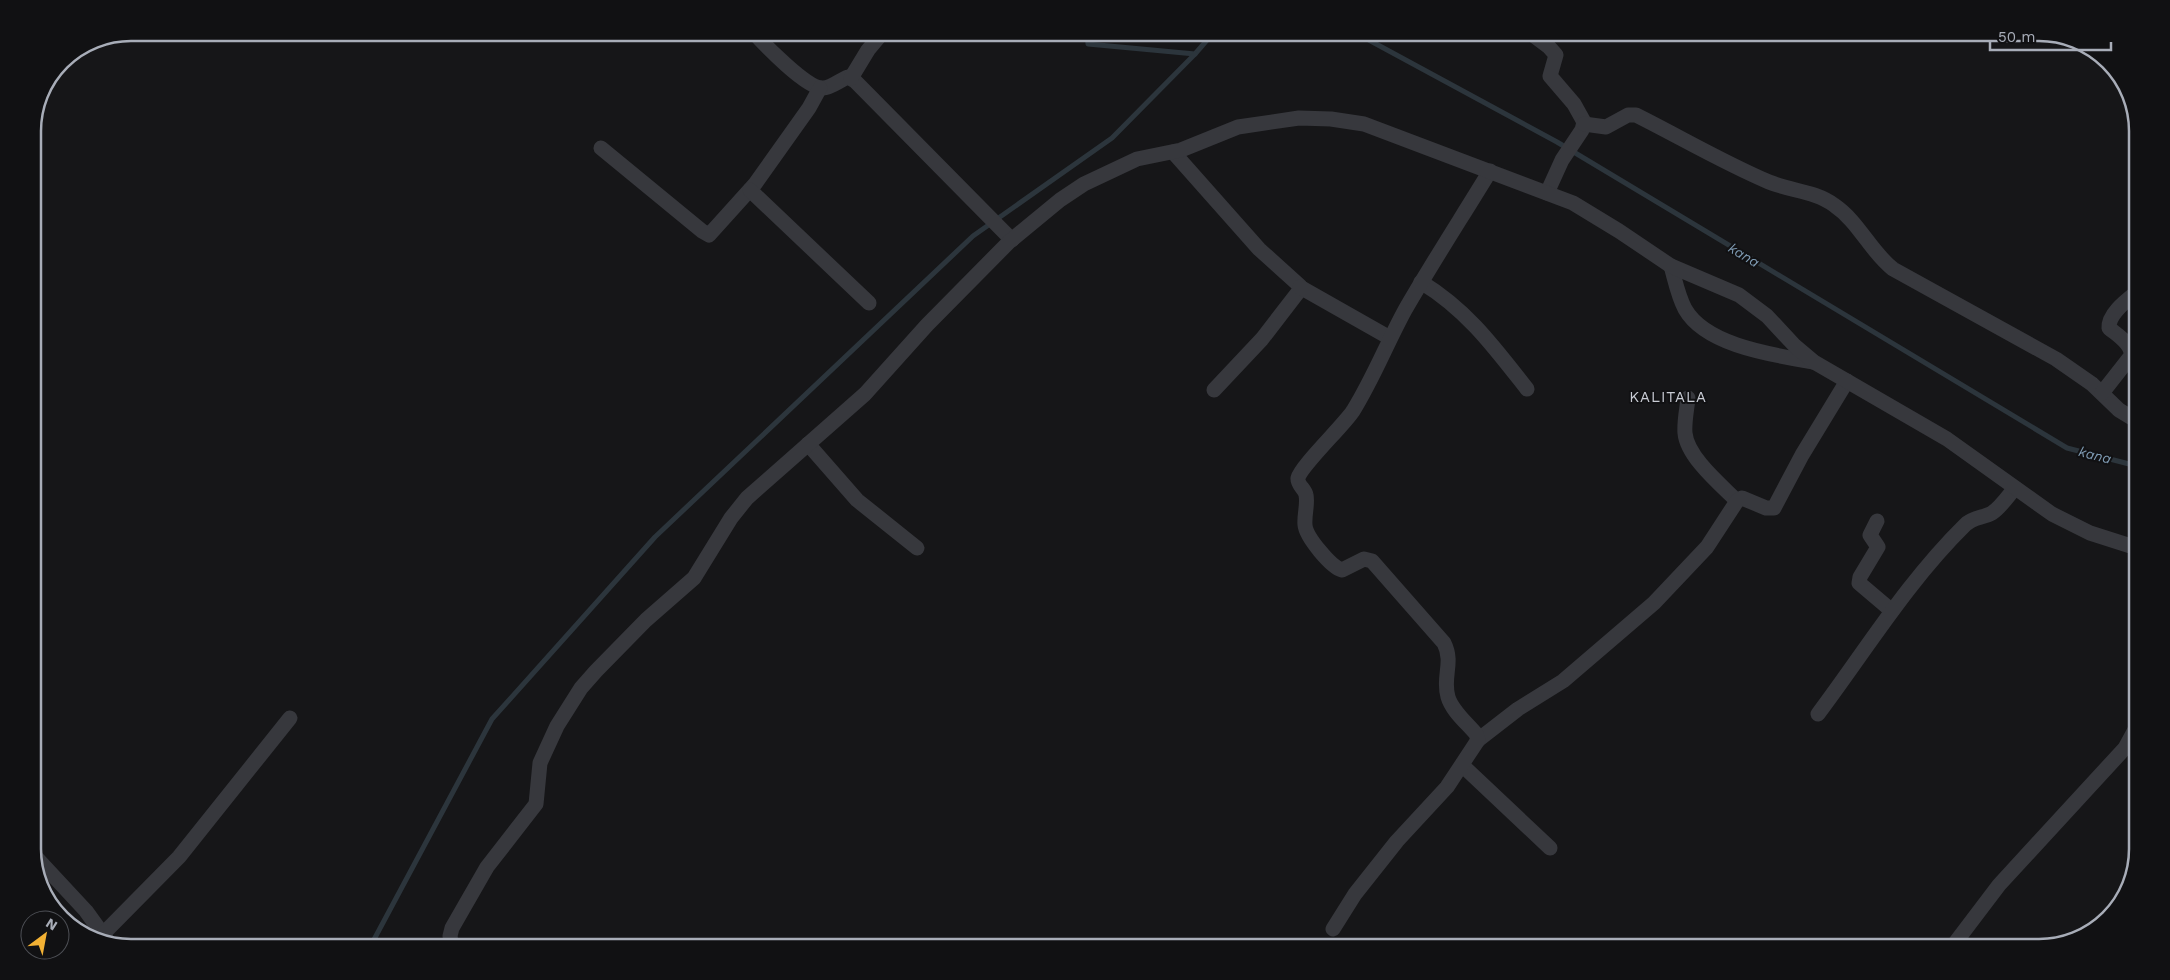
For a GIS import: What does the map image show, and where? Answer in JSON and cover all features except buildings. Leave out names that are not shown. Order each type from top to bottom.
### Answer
[{"type":"street","points":[[762,41],[775,55],[806,80],[820,88],[845,78],[851,78],[1012,240]]},
{"type":"street","points":[[851,78],[876,41]]},
{"type":"street","points":[[1541,41],[1556,55],[1550,76],[1583,117],[1583,127],[1567,151],[1548,193]]},
{"type":"street","points":[[601,148],[706,234],[711,233],[750,190],[809,108],[820,88]]},
{"type":"street","points":[[1583,127],[1606,127],[1628,115],[1636,115],[1759,178],[1782,187],[1815,195],[1832,203],[1852,220],[1885,263],[2056,359],[2102,393],[2119,410],[2129,416]]},
{"type":"street","points":[[450,939],[452,928],[493,858],[536,804],[540,763],[557,726],[581,688],[596,670],[646,620],[694,578],[731,518],[747,498],[865,394],[927,325],[1012,240],[1060,200],[1084,184],[1137,159],[1188,148],[1220,132],[1253,124],[1299,118],[1331,119],[1364,124],[1548,193],[1586,211],[1671,266],[1740,295],[1767,316],[1795,346],[1814,362],[1947,439],[2052,514],[2072,525],[2129,546]]},
{"type":"street","points":[[1173,152],[1259,249],[1298,283],[1300,287],[1390,338]]},
{"type":"street","points":[[1478,740],[1476,734],[1453,708],[1448,698],[1446,690],[1449,653],[1435,631],[1372,561],[1364,559],[1342,570],[1337,569],[1310,537],[1305,526],[1306,495],[1299,484],[1300,474],[1348,419],[1359,401],[1390,338],[1421,282],[1490,171]]},
{"type":"street","points":[[750,190],[869,303]]},
{"type":"street","points":[[1671,266],[1686,310],[1704,330],[1723,340],[1758,351],[1814,362]]},
{"type":"street","points":[[1421,282],[1447,299],[1477,326],[1527,389]]},
{"type":"street","points":[[1214,390],[1262,339],[1299,291],[1300,287]]},
{"type":"street","points":[[2129,299],[2109,321],[2109,328],[2129,347]]},
{"type":"street","points":[[2102,393],[2129,359]]},
{"type":"street","points":[[1333,929],[1355,894],[1397,841],[1435,802],[1478,740],[1518,709],[1563,681],[1654,603],[1707,547],[1737,500],[1742,498],[1770,509],[1775,506],[1802,455],[1847,381]]},
{"type":"street","points":[[1688,398],[1685,434],[1687,442],[1709,472],[1737,500]]},
{"type":"street","points":[[808,444],[858,500],[917,548]]},
{"type":"street","points":[[1818,714],[1892,611],[1965,524],[1975,518],[1991,514],[2015,488]]},
{"type":"street","points":[[1877,521],[1870,535],[1878,547],[1860,577],[1859,583],[1892,611]]},
{"type":"street","points":[[108,936],[180,857],[290,718]]},
{"type":"street","points":[[1959,939],[1999,885],[2124,748],[2129,740]]},
{"type":"street","points":[[1462,765],[1550,848]]},
{"type":"street","points":[[43,864],[80,905],[103,934]]},
{"type":"waterway","name":"kana","points":[[1088,41],[1088,44],[1195,54],[1206,41]]},
{"type":"waterway","name":"kana","points":[[1371,41],[1557,142],[2067,448],[2129,464]]},
{"type":"waterway","points":[[374,939],[492,719],[655,537],[973,236],[1112,138],[1195,54]]},
{"type":"district","name":"KALITALA","points":[[1668,397]]}]
